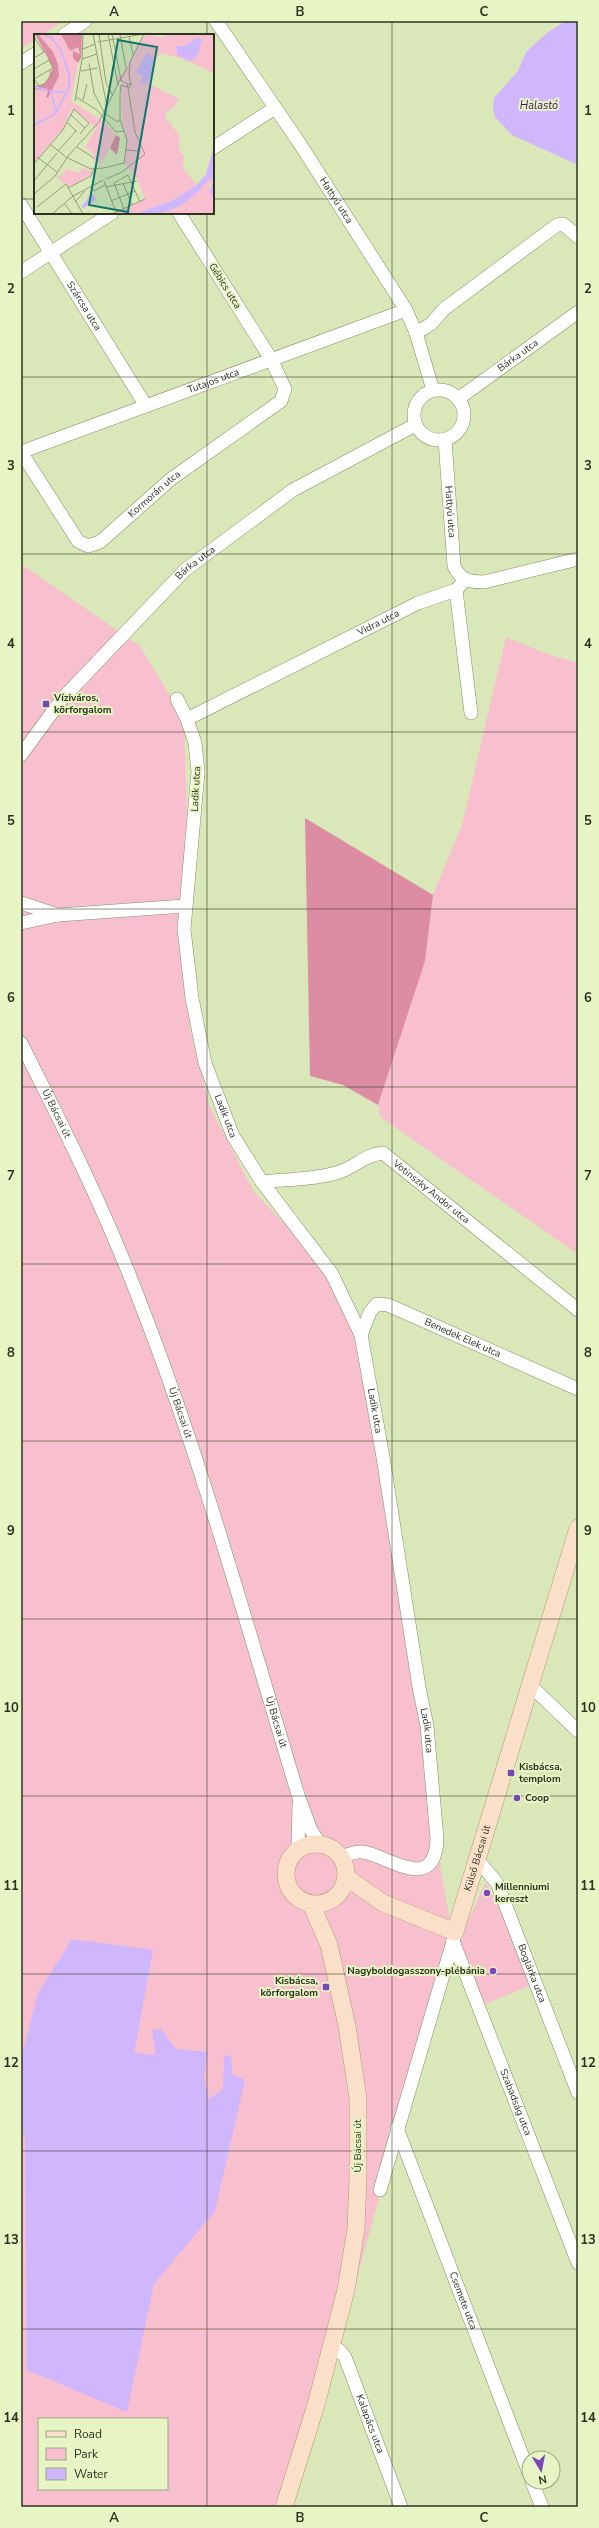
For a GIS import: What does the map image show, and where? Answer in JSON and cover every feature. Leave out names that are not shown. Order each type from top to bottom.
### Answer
[{"type":"main road","name":"Külső Bácsai út","points":[[454,1937],[529,1684],[578,1528]]},
{"type":"main road","points":[[298,1849],[319,1843],[334,1850],[341,1857],[346,1877],[383,1903],[454,1937]]},
{"type":"main road","name":"Új Bácsai út","points":[[284,2507],[316,2405],[346,2290],[356,2230],[358,2178],[358,2105],[347,2026],[329,1945],[311,1904],[294,1894],[285,1876],[291,1857],[298,1849]]},
{"type":"main road","name":"Új Bácsai út","points":[[329,1945],[335,1897],[346,1877]]},
{"type":"main road","points":[[311,1904],[335,1897],[383,1903]]},
{"type":"street","points":[[67,34],[86,21]]},
{"type":"street","name":"Hattyú utca","points":[[216,21],[275,108],[406,310],[416,333],[433,390]]},
{"type":"street","points":[[21,63],[34,55]]},
{"type":"street","points":[[214,147],[275,108]]},
{"type":"street","name":"Szárcsa utca","points":[[21,205],[146,406]]},
{"type":"street","points":[[21,272],[110,214]]},
{"type":"street","name":"Gébics utca","points":[[180,214],[272,359]]},
{"type":"street","points":[[416,333],[432,324],[444,309],[557,224],[563,224],[578,237]]},
{"type":"street","name":"Tutajos utca","points":[[21,452],[406,310]]},
{"type":"street","name":"Bárka utca","points":[[458,399],[578,312]]},
{"type":"street","name":"Kormorán utca","points":[[21,452],[78,541],[88,546],[100,542],[171,479],[281,401],[285,388],[272,359]]},
{"type":"street","points":[[433,390],[445,391],[458,399],[462,405],[463,420],[456,434],[446,440],[434,440],[426,437],[415,425],[414,417],[417,402],[422,396],[433,390]]},
{"type":"street","name":"Bárka utca","points":[[21,755],[62,699],[185,570],[293,490],[415,425]]},
{"type":"street","name":"Hattyú utca","points":[[446,440],[454,566],[457,574],[466,580]]},
{"type":"street","points":[[466,580],[484,582],[578,559]]},
{"type":"street","name":"Vidra utca","points":[[187,718],[418,603],[456,590],[466,580]]},
{"type":"street","points":[[456,590],[471,713]]},
{"type":"street","name":"Ladik utca","points":[[177,699],[187,718],[195,743],[198,772],[184,929],[192,998],[205,1064],[234,1136],[262,1182],[332,1274],[361,1334],[419,1687],[428,1726],[437,1847],[427,1864],[410,1869],[362,1852],[341,1857]]},
{"type":"street","points":[[21,903],[58,915]]},
{"type":"street","points":[[21,923],[58,915],[185,906]]},
{"type":"street","name":"Új Bácsai út","points":[[21,1043],[98,1200],[138,1295],[174,1392],[299,1798],[311,1830],[319,1843]]},
{"type":"street","name":"Votinszky Andor utca","points":[[262,1182],[335,1174],[351,1169],[370,1154],[383,1153],[578,1310]]},
{"type":"street","name":"Benedek Elek utca","points":[[361,1334],[370,1312],[377,1304],[388,1305],[578,1389]]},
{"type":"street","points":[[529,1684],[578,1731]]},
{"type":"street","name":"Új Bácsai út","points":[[298,1849],[299,1798]]},
{"type":"street","name":"Boglárka utca","points":[[477,1859],[497,1883],[578,2093]]},
{"type":"street","name":"Külső Bácsai út","points":[[380,2190],[454,1937]]},
{"type":"street","name":"Szabadság utca","points":[[454,1937],[578,2263]]},
{"type":"street","name":"Csemete utca","points":[[397,2128],[521,2452]]},
{"type":"street","name":"Kalapács utca","points":[[331,2348],[339,2350],[345,2357],[401,2507]]},
{"type":"street","points":[[535,2490],[542,2507]]},
{"type":"green space","points":[[21,21],[63,21],[44,34],[34,34],[34,41],[21,49]]},
{"type":"green space","points":[[21,564],[140,646],[184,719],[189,886],[190,1028],[210,1107],[254,1192],[319,1259],[360,1333],[415,1621],[440,1865],[455,1948],[486,1882],[537,1983],[478,2007],[455,1951],[389,2160],[341,2338],[288,2507],[21,2507]]},
{"type":"green space","points":[[506,637],[547,654],[578,663],[578,1254],[380,1117],[378,1105],[425,961],[433,895],[462,825]]},
{"type":"shaded area","points":[[305,818],[433,895],[425,961],[378,1105],[343,1085],[310,1076]]},
{"type":"water","name":"Halastó","points":[[566,21],[578,21],[578,165],[512,135],[495,117],[493,108],[494,98],[518,71],[526,52],[548,32]]},
{"type":"water","points":[[72,1939],[153,1950],[134,2053],[156,2055],[152,2030],[161,2029],[176,2049],[208,2052],[204,2077],[209,2099],[223,2089],[224,2056],[231,2055],[232,2074],[245,2080],[215,2211],[154,2284],[127,2412],[27,2370],[25,2139],[21,2124],[21,2059],[38,1993]]},
{"type":"place","name":"Víziváros, körforgalom","points":[[46,704]]},
{"type":"place","name":"Kisbácsa, templom","points":[[511,1773]]},
{"type":"place","name":"Coop","points":[[517,1798]]},
{"type":"place","name":"Millenniumi kereszt","points":[[487,1893]]},
{"type":"place","name":"Nagyboldogasszony-plébánia","points":[[493,1971]]},
{"type":"place","name":"Kisbácsa, körforgalom","points":[[326,1987]]}]
